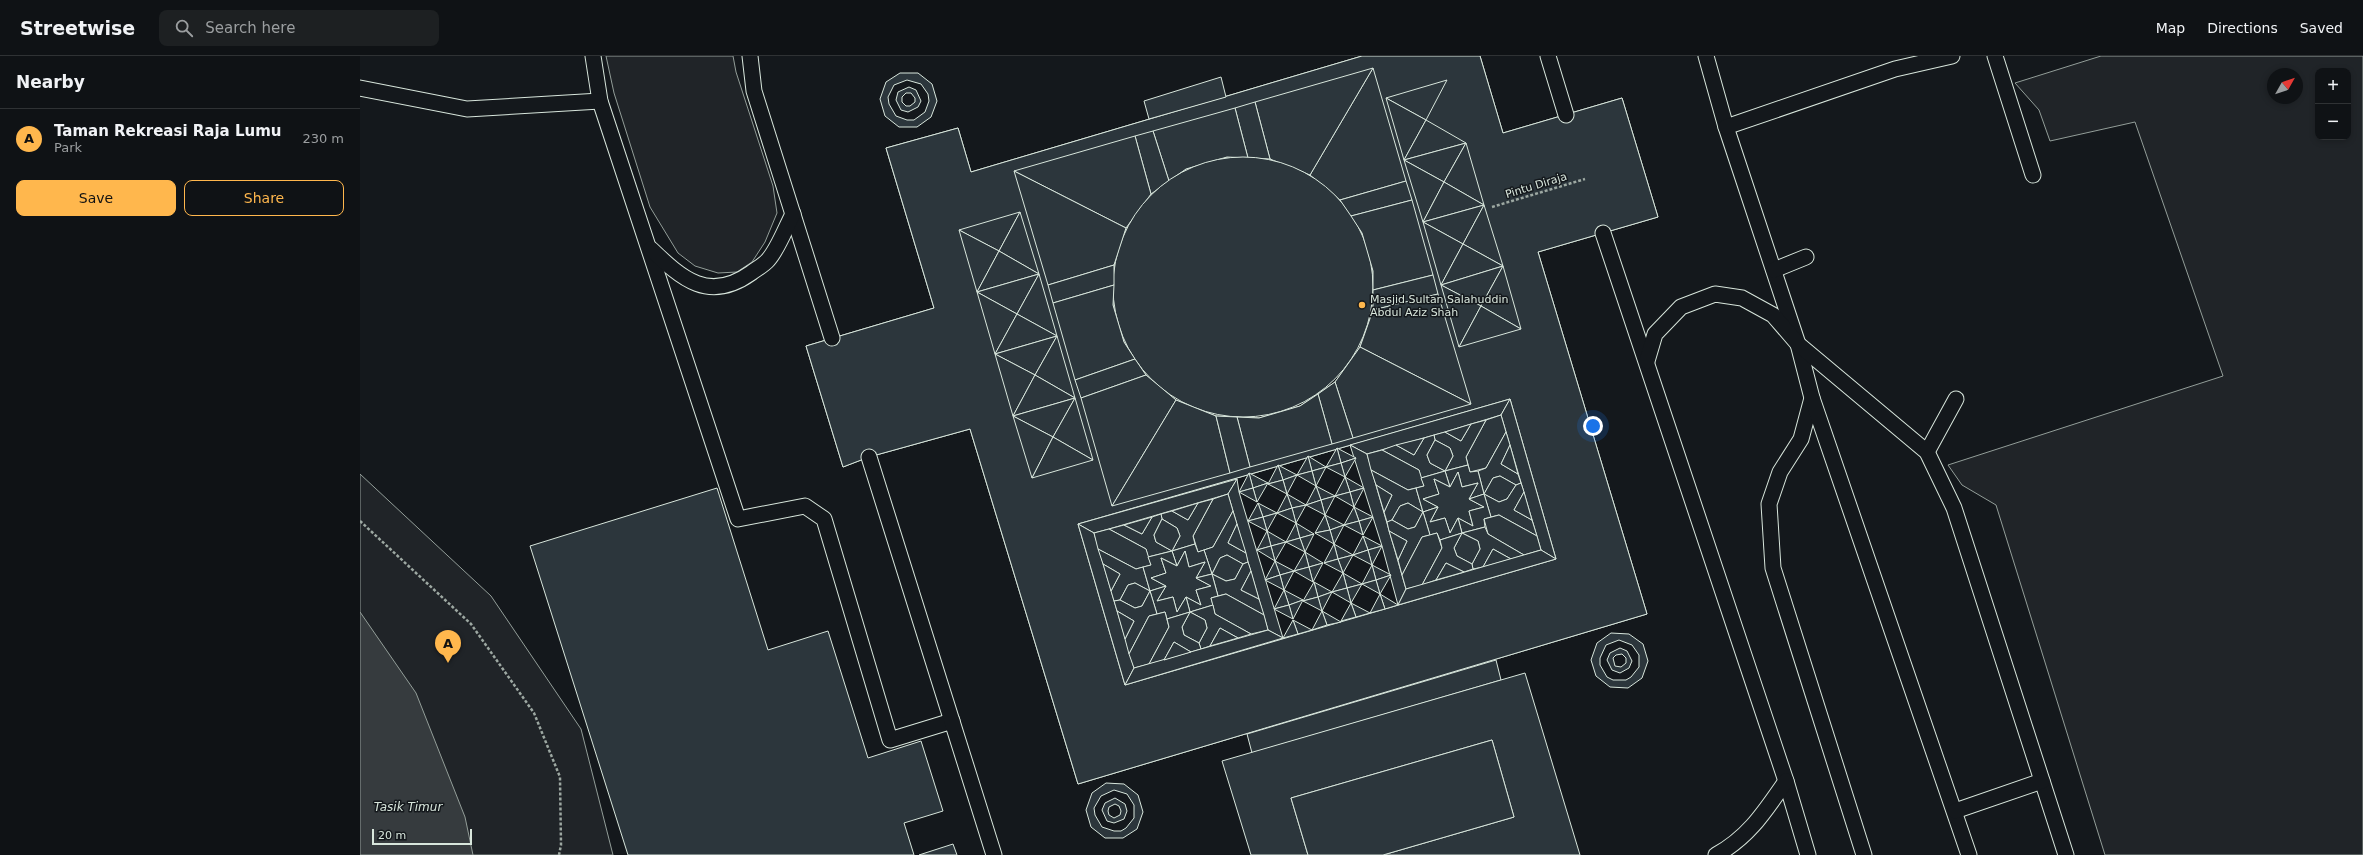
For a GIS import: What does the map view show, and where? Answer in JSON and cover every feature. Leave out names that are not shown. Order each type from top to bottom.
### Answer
[{"type":"lane","points":[[593,56],[600,101],[738,519],[806,506],[824,519],[890,740],[952,721]]},
{"type":"lane","points":[[750,56],[754,91],[832,338]]},
{"type":"lane","points":[[1548,56],[1554,63],[1566,115]]},
{"type":"lane","points":[[1706,56],[1726,127],[1798,344],[1812,398],[1955,810],[1969,855]]},
{"type":"lane","points":[[1726,127],[1899,62],[1952,56]]},
{"type":"lane","points":[[1995,56],[2032,175]]},
{"type":"lane","points":[[360,88],[467,109],[600,101]]},
{"type":"lane","points":[[648,246],[674,272],[703,286],[721,288],[740,280],[768,260],[793,214]]},
{"type":"lane","points":[[1603,233],[1786,781],[1808,855]]},
{"type":"lane","points":[[1774,270],[1806,258]]},
{"type":"lane","points":[[1647,361],[1655,334],[1681,307],[1715,294],[1742,298],[1773,315],[1798,344],[1927,452],[1954,508],[2066,855]]},
{"type":"lane","points":[[1812,398],[1801,439],[1780,472],[1769,504],[1774,568],[1864,855]]},
{"type":"lane","points":[[1927,452],[1956,399]]},
{"type":"lane","points":[[869,457],[994,855]]},
{"type":"lane","points":[[1716,855],[1735,844],[1751,829],[1786,781]]},
{"type":"lane","points":[[1955,810],[2042,781]]},
{"type":"path","name":"Pintu Diraja","points":[[1492,207],[1585,179]]},
{"type":"path","points":[[360,521],[471,624],[534,713],[560,777],[561,845],[559,855]]},
{"type":"shaded area","points":[[606,56],[733,56],[736,72],[773,186],[777,213],[765,242],[752,262],[737,272],[718,273],[695,266],[678,253],[650,207],[614,93]]},
{"type":"shaded area","points":[[2101,56],[2363,56],[2363,855],[2105,855],[1996,505],[1962,485],[1948,465],[2223,376],[2135,122],[2050,141],[2039,110],[2015,83]]},
{"type":"shaded area","points":[[360,474],[491,596],[581,729],[613,855],[360,855]]},
{"type":"water","name":"Tasik Timur","points":[[360,612],[416,693],[465,817],[473,855],[360,855]]},
{"type":"building","points":[[1362,56],[1480,56],[1503,133],[1622,98],[1658,217],[1538,252],[1647,614],[1078,784],[970,429],[869,457],[843,467],[806,346],[934,308],[886,148],[958,128],[971,172]],"holes":[[[1373,68],[1471,404],[1112,506],[1014,171]],[[1447,80],[1521,329],[1459,347],[1386,98]],[[1020,212],[1093,460],[1032,478],[959,230]],[[1510,399],[1556,559],[1125,685],[1078,524]]]},
{"type":"building","points":[[1362,56],[1480,56],[1503,133],[1622,98],[1658,217],[1538,252],[1647,614],[1078,784],[970,429],[869,457],[843,467],[806,346],[934,308],[886,148],[958,128],[971,172]],"holes":[[[1227,157],[1270,159],[1310,175],[1340,200],[1362,233],[1373,271],[1373,310],[1360,347],[1335,382],[1300,406],[1259,418],[1216,416],[1176,400],[1146,375],[1124,342],[1113,305],[1114,265],[1126,228],[1151,194],[1186,169]],[[1510,399],[1556,559],[1125,685],[1078,524]]]},
{"type":"building","points":[[1373,68],[1406,181],[1340,200],[1310,175]]},
{"type":"building","points":[[1373,68],[1310,175],[1270,159],[1255,102]]},
{"type":"building","points":[[900,73],[918,73],[932,84],[937,101],[931,117],[917,127],[899,127],[885,116],[880,99],[886,82]],"holes":[[[907,80],[921,84],[928,94],[929,101],[925,112],[914,120],[907,120],[896,116],[889,104],[888,97],[894,85]]]},
{"type":"building","points":[[1221,77],[1226,97],[1149,119],[1144,101]]},
{"type":"building","points":[[1447,80],[1426,120],[1386,98]]},
{"type":"building","points":[[909,87],[916,90],[921,101],[918,107],[908,112],[901,110],[896,100],[898,92]],"holes":[[[906,93],[911,93],[915,98],[915,102],[910,106],[906,106],[902,102],[902,97]]]},
{"type":"building","points":[[1386,98],[1426,120],[1404,160]]},
{"type":"building","points":[[1255,102],[1270,159],[1248,158],[1235,108]]},
{"type":"building","points":[[1235,108],[1248,158],[1227,157],[1186,169],[1169,181],[1153,131]]},
{"type":"building","points":[[1426,120],[1466,143],[1404,160]]},
{"type":"building","points":[[1153,131],[1169,181],[1151,194],[1135,136]]},
{"type":"building","points":[[1135,136],[1151,194],[1126,228],[1014,171]]},
{"type":"building","points":[[1466,143],[1444,182],[1404,160]]},
{"type":"building","points":[[1466,143],[1484,205],[1444,182]]},
{"type":"building","points":[[1230,157],[1256,157],[1281,162],[1304,172],[1326,186],[1344,204],[1358,226],[1368,249],[1373,274],[1373,300],[1368,325],[1358,348],[1344,370],[1326,388],[1304,402],[1281,412],[1256,417],[1230,417],[1205,412],[1182,402],[1160,388],[1142,370],[1128,348],[1118,325],[1113,300],[1113,274],[1118,249],[1128,226],[1142,204],[1160,186],[1182,172],[1205,162]]},
{"type":"building","points":[[1404,160],[1444,182],[1423,222]]},
{"type":"building","points":[[1014,171],[1126,228],[1114,265],[1048,285]]},
{"type":"building","points":[[1406,181],[1412,200],[1351,216],[1340,200]]},
{"type":"building","points":[[1444,182],[1484,205],[1423,222]]},
{"type":"building","points":[[1412,200],[1433,275],[1373,290],[1373,271],[1362,233],[1351,216]]},
{"type":"building","points":[[1484,205],[1463,244],[1423,222]]},
{"type":"building","points":[[1484,205],[1503,266],[1463,244]]},
{"type":"building","points":[[1020,212],[999,251],[959,230]]},
{"type":"building","points":[[1020,212],[1039,274],[999,251]]},
{"type":"building","points":[[1423,222],[1463,244],[1441,285]]},
{"type":"building","points":[[959,230],[999,251],[977,292]]},
{"type":"building","points":[[1463,244],[1503,266],[1441,285]]},
{"type":"building","points":[[999,251],[1039,274],[977,292]]},
{"type":"building","points":[[1114,265],[1114,285],[1053,303],[1048,285]]},
{"type":"building","points":[[1503,266],[1481,306],[1441,285]]},
{"type":"building","points":[[1503,266],[1521,329],[1481,306]]},
{"type":"building","points":[[1039,274],[1017,314],[977,292]]},
{"type":"building","points":[[1039,274],[1057,336],[1017,314]]},
{"type":"building","points":[[1433,275],[1438,294],[1373,310],[1373,290]]},
{"type":"building","points":[[1114,285],[1113,305],[1124,342],[1135,359],[1075,380],[1053,303]]},
{"type":"building","points":[[1441,285],[1481,306],[1459,347]]},
{"type":"building","points":[[977,292],[1017,314],[995,354]]},
{"type":"building","points":[[1438,294],[1471,404],[1360,347],[1373,310]]},
{"type":"building","points":[[1481,306],[1521,329],[1459,347]]},
{"type":"building","points":[[1017,314],[1057,336],[995,354]]},
{"type":"building","points":[[1057,336],[1035,375],[995,354]]},
{"type":"building","points":[[1057,336],[1075,398],[1035,375]]},
{"type":"building","points":[[1360,347],[1471,404],[1353,438],[1335,382]]},
{"type":"building","points":[[995,354],[1035,375],[1013,416]]},
{"type":"building","points":[[1135,359],[1146,375],[1081,398],[1075,380]]},
{"type":"building","points":[[1035,375],[1075,398],[1013,416]]},
{"type":"building","points":[[1146,375],[1176,400],[1112,506],[1081,398]]},
{"type":"building","points":[[1335,382],[1353,438],[1332,444],[1318,394]]},
{"type":"building","points":[[1318,394],[1332,444],[1250,467],[1237,417],[1259,418],[1300,406]]},
{"type":"building","points":[[1075,398],[1053,437],[1013,416]]},
{"type":"building","points":[[1075,398],[1093,460],[1053,437]]},
{"type":"building","points":[[1510,399],[1501,415],[1445,432],[1367,454],[1350,445]]},
{"type":"building","points":[[1510,399],[1556,559],[1541,550],[1501,415]]},
{"type":"building","points":[[1176,400],[1216,416],[1230,473],[1112,506]]},
{"type":"building","points":[[1501,415],[1506,432],[1486,468],[1470,472],[1466,457],[1486,420]]},
{"type":"building","points":[[1013,416],[1053,437],[1032,478]]},
{"type":"building","points":[[1216,416],[1237,417],[1250,467],[1230,473]]},
{"type":"building","points":[[1486,420],[1466,457],[1468,465],[1445,471],[1453,456],[1450,448],[1435,440],[1434,435],[1445,432],[1461,441],[1471,424]]},
{"type":"building","points":[[1471,424],[1461,441],[1445,432]]},
{"type":"building","points":[[1506,432],[1510,445],[1501,464],[1518,474],[1521,483],[1516,485],[1500,476],[1493,478],[1484,494],[1478,471],[1486,468]]},
{"type":"building","points":[[1434,435],[1435,440],[1427,455],[1430,463],[1445,471],[1421,478],[1419,470],[1382,450],[1396,445],[1414,455],[1424,438]]},
{"type":"building","points":[[1053,437],[1093,460],[1032,478]]},
{"type":"building","points":[[1424,438],[1414,455],[1396,445]]},
{"type":"building","points":[[1435,440],[1450,448],[1453,456],[1445,471],[1430,463],[1427,455]]},
{"type":"building","points":[[1350,445],[1367,454],[1406,589],[1398,605],[1382,546]]},
{"type":"building","points":[[1510,445],[1518,474],[1501,464]]},
{"type":"building","points":[[1337,448],[1356,458],[1341,463]]},
{"type":"building","points":[[1337,448],[1341,463],[1326,467]]},
{"type":"building","points":[[1382,450],[1419,470],[1424,486],[1408,490],[1371,470],[1367,454]]},
{"type":"building","points":[[1308,456],[1326,467],[1312,471]]},
{"type":"building","points":[[1308,456],[1312,471],[1297,475]]},
{"type":"building","points":[[1356,458],[1345,477],[1341,463]]},
{"type":"building","points":[[1341,463],[1345,477],[1326,467]]},
{"type":"building","points":[[1278,465],[1297,475],[1283,480]]},
{"type":"building","points":[[1278,465],[1283,480],[1268,484]]},
{"type":"building","points":[[1468,465],[1470,472],[1478,471],[1484,494],[1469,499],[1478,483],[1462,487],[1458,472],[1450,487],[1445,471]]},
{"type":"building","points":[[1326,467],[1316,486],[1312,471]]},
{"type":"building","points":[[1371,470],[1408,490],[1416,488],[1423,512],[1408,503],[1400,506],[1392,520],[1387,522],[1384,512],[1392,495],[1376,485]]},
{"type":"building","points":[[1312,471],[1316,486],[1297,475]]},
{"type":"building","points":[[1445,471],[1450,487],[1434,479],[1439,494],[1423,499],[1438,507],[1423,512],[1416,488],[1424,486],[1421,478]]},
{"type":"building","points":[[1458,472],[1462,487],[1478,483],[1469,499],[1484,507],[1469,511],[1473,526],[1458,518],[1450,533],[1445,518],[1430,522],[1438,507],[1423,499],[1439,494],[1434,479],[1450,487]]},
{"type":"building","points":[[1249,473],[1268,483],[1253,488]]},
{"type":"building","points":[[1249,473],[1253,488],[1239,492]]},
{"type":"building","points":[[1297,475],[1287,494],[1283,480]]},
{"type":"building","points":[[1500,476],[1516,485],[1507,499],[1499,502],[1484,494],[1493,478]]},
{"type":"building","points":[[1345,477],[1364,488],[1350,492]]},
{"type":"building","points":[[1345,477],[1350,492],[1335,496]]},
{"type":"building","points":[[1237,479],[1228,494],[1109,529],[1094,533],[1078,524]]},
{"type":"building","points":[[1237,479],[1239,492],[1283,638],[1268,630],[1228,494]]},
{"type":"building","points":[[1283,480],[1287,494],[1268,484]]},
{"type":"building","points":[[1268,483],[1257,502],[1253,488]]},
{"type":"building","points":[[1521,483],[1524,492],[1514,510],[1532,520],[1537,536],[1499,515],[1491,517],[1484,494],[1499,502],[1507,499],[1516,485]]},
{"type":"building","points":[[1376,485],[1392,495],[1384,512]]},
{"type":"building","points":[[1316,486],[1335,496],[1321,500]]},
{"type":"building","points":[[1316,486],[1321,500],[1306,505]]},
{"type":"building","points":[[717,488],[768,650],[828,631],[868,758],[921,741],[943,811],[904,823],[914,855],[628,855],[530,546]]},
{"type":"building","points":[[1253,488],[1257,502],[1239,492]]},
{"type":"building","points":[[1364,488],[1354,507],[1350,492]]},
{"type":"building","points":[[1350,492],[1354,507],[1335,496]]},
{"type":"building","points":[[1524,492],[1532,520],[1514,510]]},
{"type":"building","points":[[1228,494],[1233,511],[1213,547],[1198,552],[1193,536],[1213,499]]},
{"type":"building","points":[[1287,494],[1306,505],[1292,508]]},
{"type":"building","points":[[1287,494],[1292,508],[1277,513]]},
{"type":"building","points":[[1484,494],[1491,517],[1484,519],[1485,527],[1462,533],[1458,518],[1473,526],[1469,511],[1484,507],[1469,499]]},
{"type":"building","points":[[1335,496],[1325,515],[1321,500]]},
{"type":"building","points":[[1213,499],[1193,536],[1195,544],[1172,551],[1180,536],[1177,528],[1162,519],[1161,514],[1172,511],[1188,520],[1198,503]]},
{"type":"building","points":[[1321,500],[1325,515],[1306,505]]},
{"type":"building","points":[[1198,503],[1188,520],[1172,511]]},
{"type":"building","points":[[1258,503],[1277,513],[1263,517]]},
{"type":"building","points":[[1258,503],[1263,517],[1248,521]]},
{"type":"building","points":[[1408,503],[1423,512],[1415,527],[1408,529],[1392,520],[1400,506]]},
{"type":"building","points":[[1306,505],[1296,523],[1292,508]]},
{"type":"building","points":[[1354,507],[1373,517],[1359,521]]},
{"type":"building","points":[[1354,507],[1359,521],[1344,525]]},
{"type":"building","points":[[1438,507],[1430,522],[1445,518],[1450,533],[1458,518],[1462,533],[1440,540],[1437,533],[1430,535],[1423,512]]},
{"type":"building","points":[[1292,508],[1296,523],[1277,513]]},
{"type":"building","points":[[1233,511],[1237,524],[1228,543],[1246,553],[1248,562],[1243,564],[1227,555],[1220,558],[1212,574],[1204,550],[1213,547]]},
{"type":"building","points":[[1423,512],[1430,535],[1422,537],[1402,575],[1398,560],[1407,541],[1389,531],[1387,522],[1392,520],[1408,529],[1415,527]]},
{"type":"building","points":[[1277,513],[1267,531],[1263,517]]},
{"type":"building","points":[[1161,514],[1162,519],[1154,535],[1156,542],[1172,551],[1148,557],[1146,549],[1109,529],[1124,525],[1142,534],[1152,517]]},
{"type":"building","points":[[1325,515],[1344,525],[1330,530]]},
{"type":"building","points":[[1325,515],[1330,530],[1315,533]]},
{"type":"building","points":[[1499,515],[1537,536],[1541,550],[1524,555],[1488,534],[1484,519]]},
{"type":"building","points":[[1152,517],[1142,534],[1124,525]]},
{"type":"building","points":[[1263,517],[1267,531],[1248,521]]},
{"type":"building","points":[[1373,517],[1363,535],[1359,521]]},
{"type":"building","points":[[1162,519],[1177,528],[1180,536],[1172,551],[1156,542],[1154,535]]},
{"type":"building","points":[[1359,521],[1363,535],[1344,525]]},
{"type":"building","points":[[1296,523],[1300,538],[1286,542]]},
{"type":"building","points":[[1296,523],[1314,534],[1300,538]]},
{"type":"building","points":[[1078,524],[1094,533],[1134,668],[1125,685]]},
{"type":"building","points":[[1237,524],[1246,553],[1228,543]]},
{"type":"building","points":[[1344,525],[1334,544],[1330,530]]},
{"type":"building","points":[[1485,527],[1488,534],[1524,555],[1511,559],[1493,549],[1483,567],[1473,569],[1472,564],[1480,549],[1478,541],[1462,533]]},
{"type":"building","points":[[1109,529],[1146,549],[1151,565],[1136,569],[1098,549],[1094,533]]},
{"type":"building","points":[[1330,530],[1334,544],[1315,533]]},
{"type":"building","points":[[1267,531],[1286,542],[1271,546]]},
{"type":"building","points":[[1267,531],[1271,546],[1257,550]]},
{"type":"building","points":[[1389,531],[1407,541],[1398,560]]},
{"type":"building","points":[[1437,533],[1442,548],[1422,585],[1406,589],[1402,575],[1422,537]]},
{"type":"building","points":[[1462,533],[1478,541],[1480,549],[1472,564],[1457,556],[1454,548]]},
{"type":"building","points":[[1462,533],[1454,548],[1457,556],[1472,564],[1473,569],[1464,572],[1446,563],[1436,580],[1422,585],[1442,548],[1440,540]]},
{"type":"building","points":[[1314,534],[1305,552],[1300,538]]},
{"type":"building","points":[[1363,536],[1382,546],[1368,550]]},
{"type":"building","points":[[1363,536],[1368,550],[1353,555]]},
{"type":"building","points":[[1300,538],[1305,552],[1286,542]]},
{"type":"building","points":[[1286,542],[1275,561],[1271,546]]},
{"type":"building","points":[[1195,544],[1198,552],[1204,550],[1212,574],[1196,578],[1205,562],[1189,567],[1185,551],[1177,566],[1172,551]]},
{"type":"building","points":[[1334,544],[1353,555],[1338,559]]},
{"type":"building","points":[[1334,544],[1338,559],[1324,563]]},
{"type":"building","points":[[1271,546],[1275,561],[1257,550]]},
{"type":"building","points":[[1382,546],[1372,565],[1368,550]]},
{"type":"building","points":[[1098,549],[1136,569],[1143,567],[1150,591],[1135,583],[1128,585],[1120,600],[1114,601],[1111,591],[1120,574],[1103,564]]},
{"type":"building","points":[[1493,549],[1511,559],[1483,567]]},
{"type":"building","points":[[1368,550],[1372,565],[1353,555]]},
{"type":"building","points":[[1541,550],[1556,559],[1398,605],[1406,589]]},
{"type":"building","points":[[1172,551],[1177,566],[1161,558],[1166,573],[1151,578],[1166,586],[1150,591],[1143,567],[1151,565],[1148,557]]},
{"type":"building","points":[[1185,551],[1189,567],[1205,562],[1196,578],[1211,586],[1196,590],[1201,605],[1186,597],[1177,612],[1173,597],[1157,601],[1166,586],[1151,578],[1166,573],[1161,558],[1177,566]]},
{"type":"building","points":[[1305,552],[1323,563],[1309,567]]},
{"type":"building","points":[[1305,552],[1309,567],[1294,571]]},
{"type":"building","points":[[1227,555],[1243,564],[1235,579],[1226,581],[1212,574],[1220,558]]},
{"type":"building","points":[[1353,555],[1343,573],[1338,559]]},
{"type":"building","points":[[1338,559],[1343,573],[1324,563]]},
{"type":"building","points":[[1275,561],[1294,571],[1280,575]]},
{"type":"building","points":[[1275,561],[1280,575],[1265,580]]},
{"type":"building","points":[[1248,562],[1251,571],[1241,590],[1259,599],[1264,615],[1226,594],[1218,596],[1212,574],[1226,581],[1235,579],[1243,564]]},
{"type":"building","points":[[1323,563],[1313,582],[1309,567]]},
{"type":"building","points":[[1446,563],[1464,572],[1436,580]]},
{"type":"building","points":[[1103,564],[1120,574],[1111,591]]},
{"type":"building","points":[[1372,565],[1391,575],[1376,580]]},
{"type":"building","points":[[1372,565],[1376,580],[1362,584]]},
{"type":"building","points":[[1309,567],[1313,582],[1294,571]]},
{"type":"building","points":[[1251,571],[1259,599],[1241,590]]},
{"type":"building","points":[[1294,571],[1284,590],[1280,575]]},
{"type":"building","points":[[1343,573],[1362,584],[1347,588]]},
{"type":"building","points":[[1343,573],[1347,588],[1332,592]]},
{"type":"building","points":[[1212,574],[1218,596],[1211,598],[1213,605],[1190,612],[1186,597],[1201,605],[1196,590],[1211,586],[1196,578]]},
{"type":"building","points":[[1280,575],[1284,590],[1265,580]]},
{"type":"building","points":[[1391,575],[1380,594],[1376,580]]},
{"type":"building","points":[[1376,580],[1380,594],[1362,584]]},
{"type":"building","points":[[1314,582],[1332,592],[1318,597]]},
{"type":"building","points":[[1314,582],[1318,597],[1303,601]]},
{"type":"building","points":[[1135,583],[1150,591],[1142,606],[1135,608],[1120,600],[1128,585]]},
{"type":"building","points":[[1362,584],[1351,603],[1347,588]]},
{"type":"building","points":[[1166,586],[1157,601],[1173,597],[1177,612],[1186,597],[1190,612],[1167,619],[1165,612],[1157,614],[1150,591]]},
{"type":"building","points":[[1347,588],[1351,603],[1332,592]]},
{"type":"building","points":[[1284,590],[1303,600],[1289,605]]},
{"type":"building","points":[[1284,590],[1289,605],[1274,609]]},
{"type":"building","points":[[1150,591],[1157,614],[1149,616],[1129,654],[1125,639],[1134,621],[1117,611],[1114,601],[1120,600],[1135,608],[1142,606]]},
{"type":"building","points":[[1332,592],[1322,611],[1318,597]]},
{"type":"building","points":[[1226,594],[1264,615],[1268,630],[1251,634],[1215,614],[1211,598]]},
{"type":"building","points":[[1380,594],[1398,605],[1385,609]]},
{"type":"building","points":[[1380,594],[1385,609],[1370,613]]},
{"type":"building","points":[[1318,597],[1322,611],[1303,601]]},
{"type":"building","points":[[1303,600],[1293,619],[1289,605]]},
{"type":"building","points":[[1351,603],[1370,613],[1356,617]]},
{"type":"building","points":[[1351,603],[1356,617],[1341,621]]},
{"type":"building","points":[[1213,605],[1215,614],[1251,634],[1238,638],[1220,628],[1210,646],[1201,649],[1199,643],[1207,628],[1205,620],[1190,612]]},
{"type":"building","points":[[1289,605],[1293,619],[1274,609]]},
{"type":"building","points":[[1117,611],[1134,621],[1125,639]]},
{"type":"building","points":[[1322,611],[1341,622],[1327,625]]},
{"type":"building","points":[[1322,611],[1327,625],[1312,630]]},
{"type":"building","points":[[1165,612],[1169,627],[1149,664],[1134,668],[1129,654],[1149,616]]},
{"type":"building","points":[[1190,612],[1205,620],[1207,628],[1199,643],[1184,635],[1182,627]]},
{"type":"building","points":[[1190,612],[1182,627],[1184,635],[1199,643],[1201,649],[1191,652],[1174,642],[1164,660],[1149,664],[1169,627],[1167,619]]},
{"type":"building","points":[[1293,620],[1312,630],[1298,634]]},
{"type":"building","points":[[1293,620],[1298,634],[1283,638]]},
{"type":"building","points":[[1220,628],[1238,638],[1210,646]]},
{"type":"building","points":[[1268,630],[1283,638],[1125,685],[1134,668]]},
{"type":"building","points":[[1611,633],[1629,634],[1643,644],[1648,661],[1642,678],[1628,688],[1610,687],[1596,676],[1591,660],[1597,643]],"holes":[[[1619,640],[1632,645],[1639,655],[1639,667],[1631,677],[1626,680],[1613,680],[1607,677],[1600,665],[1600,658],[1606,645]]]},
{"type":"building","points":[[1174,642],[1191,652],[1164,660]]},
{"type":"building","points":[[1620,648],[1627,651],[1632,661],[1629,668],[1620,673],[1612,670],[1607,660],[1610,653]],"holes":[[[1622,654],[1626,658],[1626,663],[1621,667],[1615,666],[1613,658],[1616,655]]]},
{"type":"building","points":[[1496,660],[1501,680],[1252,753],[1247,734]]},
{"type":"building","points":[[1525,673],[1580,855],[1383,855],[1514,817],[1492,740],[1291,798],[1308,855],[1251,855],[1222,761]]},
{"type":"building","points":[[1492,740],[1514,817],[1383,855],[1308,855],[1291,798]]},
{"type":"building","points":[[1106,783],[1124,784],[1138,795],[1143,812],[1137,829],[1123,838],[1105,838],[1091,827],[1086,810],[1092,793]],"holes":[[[1114,790],[1127,794],[1134,805],[1134,818],[1126,828],[1121,831],[1114,831],[1102,827],[1095,815],[1094,808],[1101,796]]]},
{"type":"building","points":[[1115,798],[1125,804],[1127,811],[1124,819],[1114,823],[1107,821],[1102,810],[1105,803]],"holes":[[[1115,804],[1119,806],[1121,811],[1120,815],[1114,818],[1109,815],[1109,807]]]},
{"type":"building","points":[[953,844],[957,855],[919,855]]},
{"type":"place","name":"Masjid Sultan Salahuddin Abdul Aziz Shah","points":[[1362,305]]},
{"type":"place","name":"Taman Rekreasi Raja Lumu","points":[[448,663]]}]
